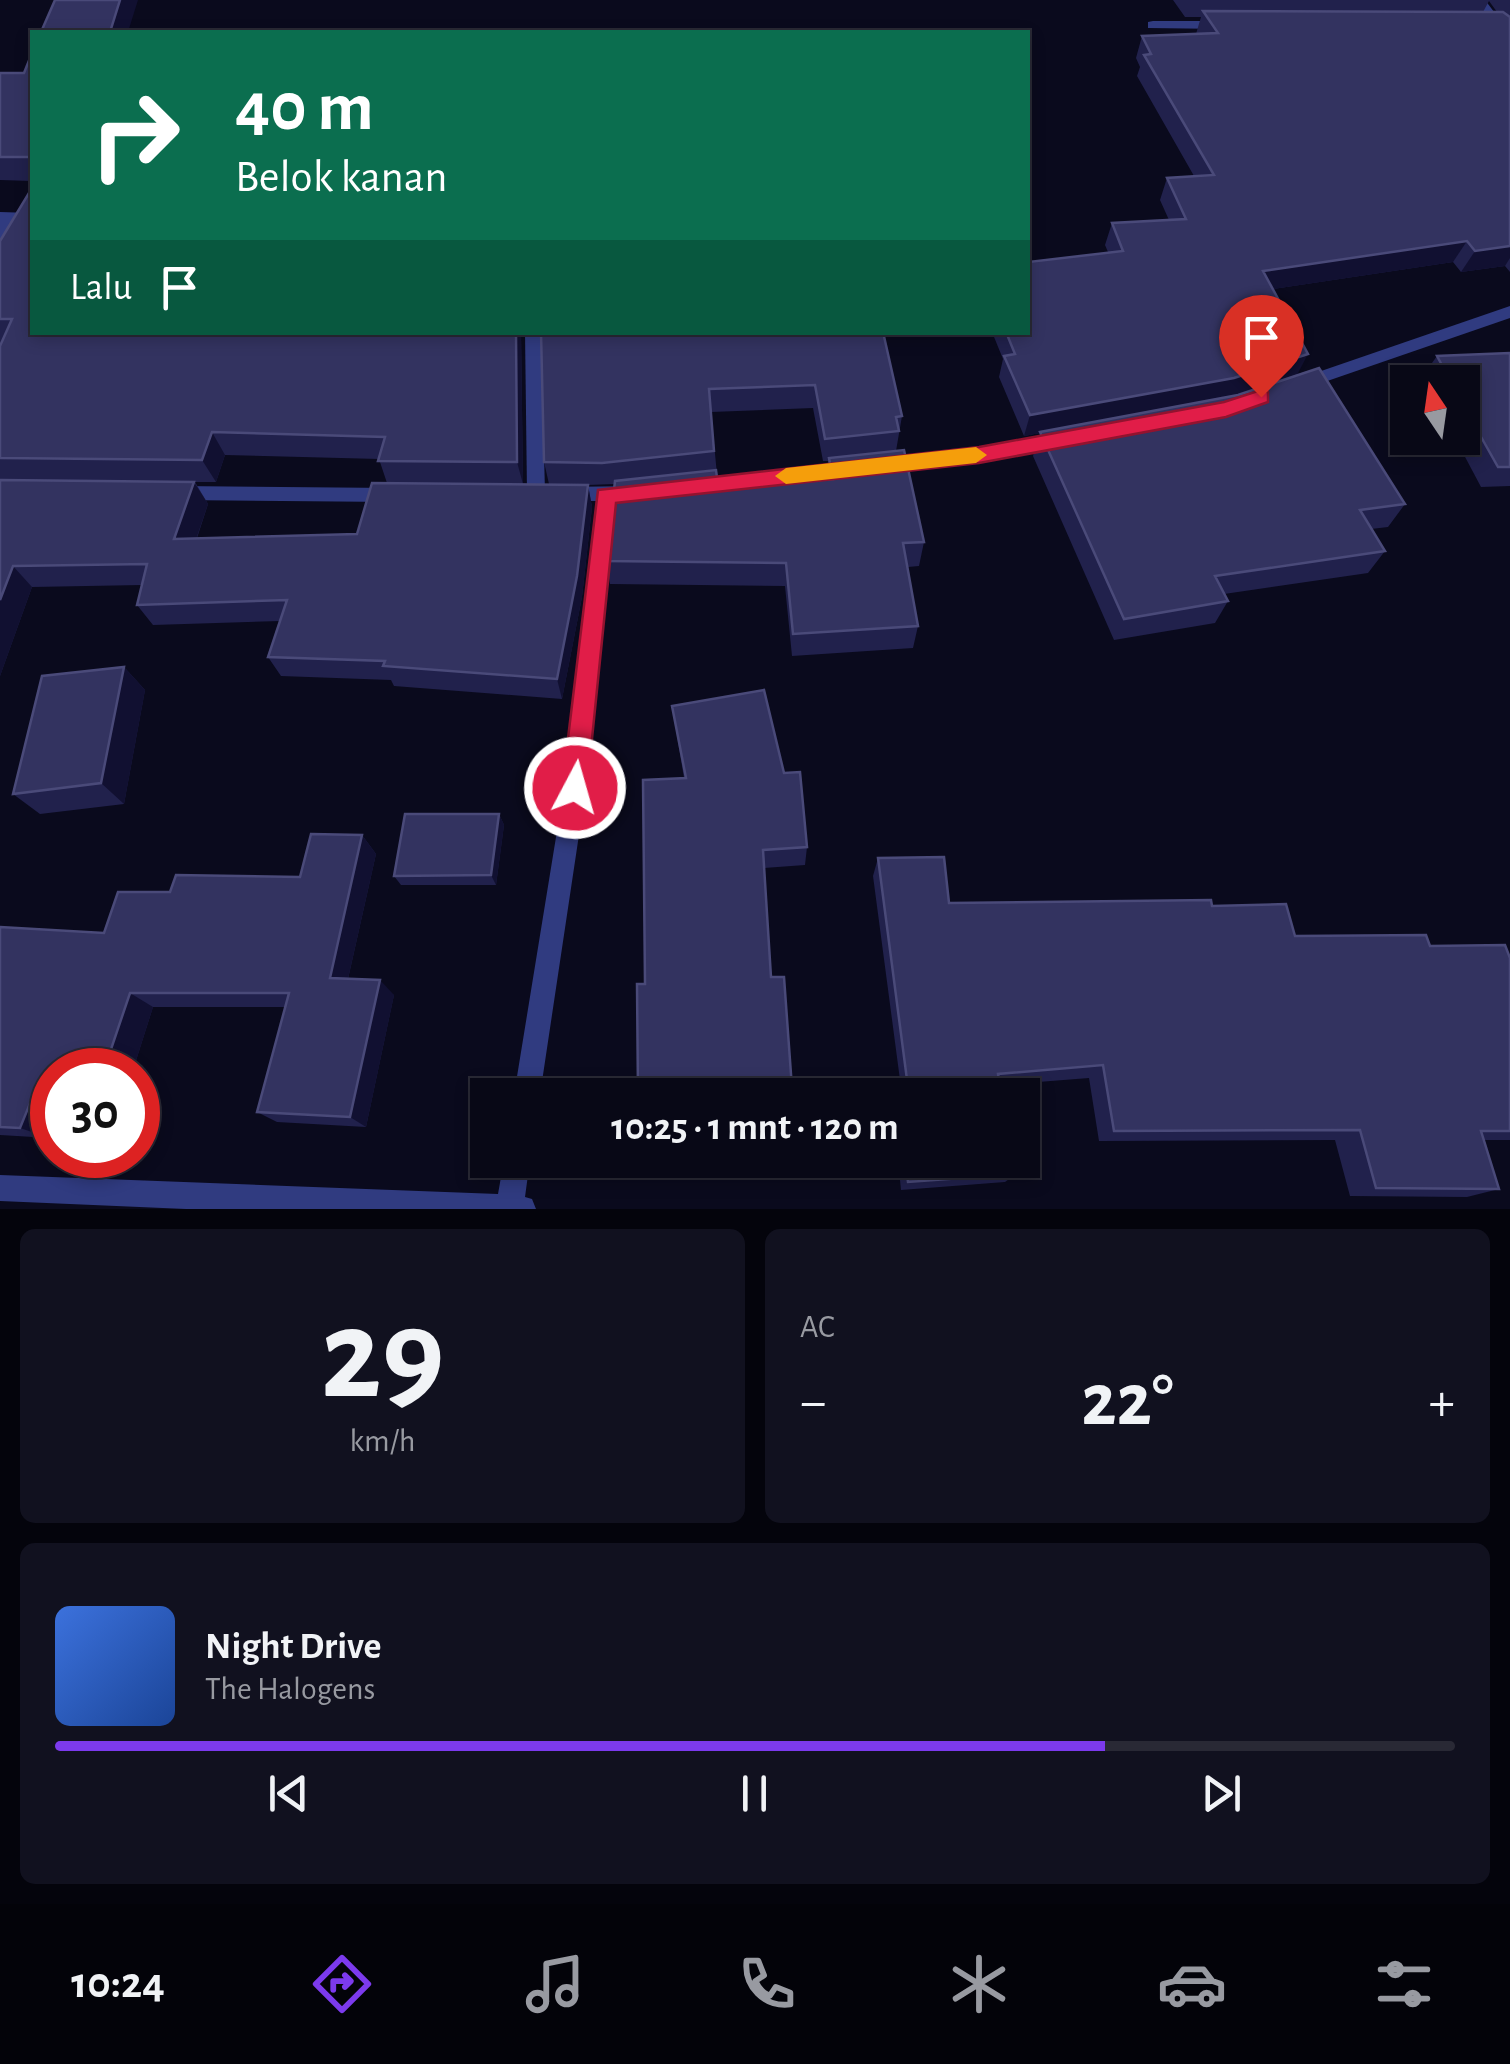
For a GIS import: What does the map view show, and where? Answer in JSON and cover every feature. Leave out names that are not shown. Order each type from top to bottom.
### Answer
[{"type":"street","points":[[1479,0],[1495,26],[1510,40]]},
{"type":"street","points":[[1153,25],[1248,26]]},
{"type":"street","points":[[1476,26],[1495,26]]},
{"type":"street","points":[[0,241],[6,218]]},
{"type":"street","points":[[1279,391],[1510,312]]},
{"type":"street","points":[[533,335],[527,493],[606,496],[979,455],[1074,438]]},
{"type":"street","points":[[154,493],[405,495]]},
{"type":"street","points":[[530,1078],[575,788],[606,496]]},
{"type":"street","points":[[0,1188],[516,1208],[517,1178]]},
{"type":"building","points":[[55,0],[120,0],[111,30],[42,30]]},
{"type":"building","points":[[1203,11],[1503,12],[1510,17],[1510,246],[1475,251],[1467,241],[1263,271],[1308,354],[1234,378],[1030,415],[1004,356],[1015,354],[1007,335],[1030,335],[1030,262],[1123,251],[1112,223],[1186,219],[1167,178],[1214,175],[1144,55],[1151,54],[1142,36],[1218,33]]},
{"type":"building","points":[[30,58],[30,157],[0,157],[0,73],[24,73]]},
{"type":"building","points":[[30,191],[30,335],[516,335],[517,462],[378,461],[385,437],[212,432],[202,460],[0,458],[0,346],[12,319],[0,319],[0,241]]},
{"type":"building","points":[[541,335],[884,335],[902,416],[896,417],[899,431],[825,439],[815,385],[709,389],[714,451],[602,463],[544,462]]},
{"type":"building","points":[[1510,353],[1510,467],[1498,467],[1480,435],[1480,365],[1442,365],[1437,356]]},
{"type":"building","points":[[1319,368],[1405,504],[1360,510],[1385,551],[1215,576],[1228,601],[1124,619],[1040,432],[1238,395]]},
{"type":"building","points":[[904,450],[924,542],[903,543],[918,626],[793,634],[786,563],[606,561],[615,481],[716,470],[718,485],[833,479],[829,458]]},
{"type":"building","points":[[0,480],[194,482],[174,539],[357,534],[372,483],[588,485],[577,576],[557,679],[383,666],[385,661],[268,657],[287,600],[137,605],[147,564],[13,566],[0,600]]},
{"type":"building","points":[[124,667],[101,783],[13,794],[42,676]]},
{"type":"building","points":[[764,690],[784,773],[800,772],[807,847],[763,850],[771,977],[784,977],[791,1078],[638,1078],[637,984],[645,984],[643,780],[686,778],[672,706]]},
{"type":"building","points":[[405,814],[499,814],[491,875],[394,876]]},
{"type":"building","points":[[311,834],[362,835],[330,978],[380,980],[350,1117],[257,1112],[289,993],[130,993],[111,1048],[30,1048],[30,1103],[20,1128],[0,1127],[0,927],[104,933],[118,892],[170,892],[176,875],[300,877]]},
{"type":"building","points":[[944,857],[949,903],[1211,900],[1212,906],[1286,904],[1295,936],[1426,935],[1430,946],[1505,945],[1510,958],[1510,1131],[1481,1131],[1499,1189],[1376,1188],[1360,1130],[1114,1131],[1103,1065],[998,1074],[999,1078],[907,1078],[878,858]]},
{"type":"building","points":[[907,1178],[962,1178],[908,1182]]},
{"type":"slow traffic","points":[[786,476],[976,455]]},
{"type":"route","points":[[575,788],[606,496],[979,455],[1226,409],[1261,397]]}]
